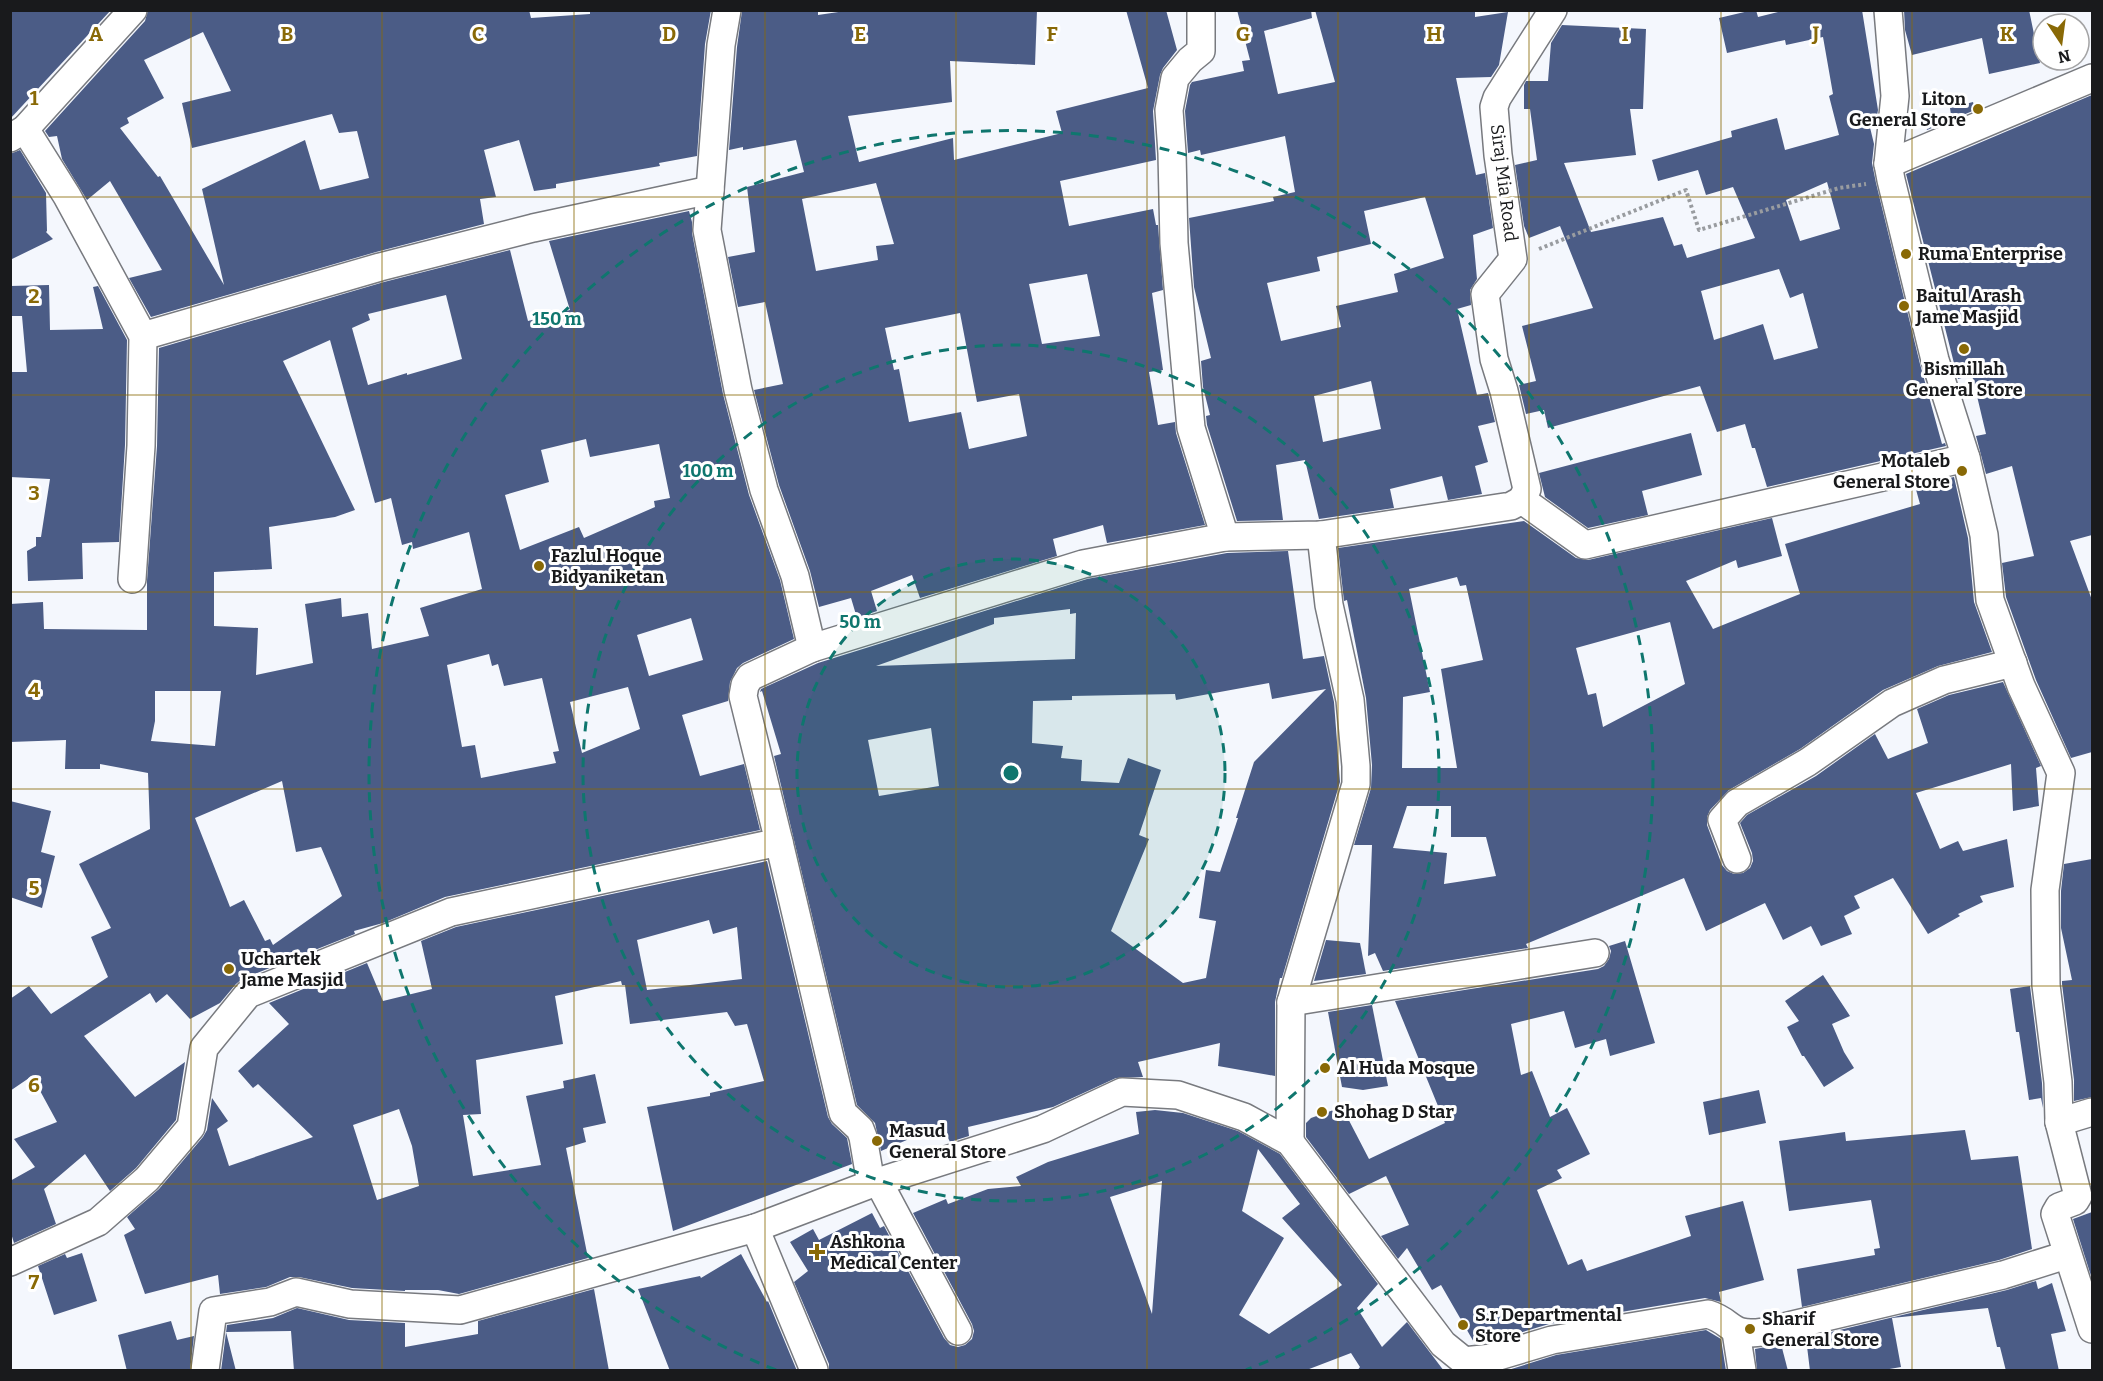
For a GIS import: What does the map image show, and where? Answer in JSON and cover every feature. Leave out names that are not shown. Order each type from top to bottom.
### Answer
[{"type":"street","points":[[132,579],[141,446],[143,336],[68,196],[18,134],[133,10]]},
{"type":"street","points":[[728,10],[721,45],[707,230],[738,390],[764,490],[795,576],[812,648]]},
{"type":"street","points":[[1201,10],[1201,51],[1175,78],[1169,110],[1173,243],[1191,428],[1225,537]]},
{"type":"street","name":"Siraj Mia Road","points":[[1522,500],[1527,489],[1494,359],[1485,294],[1513,259],[1499,164],[1494,107],[1497,98],[1553,10]]},
{"type":"street","points":[[1887,10],[1895,96],[1890,172],[1935,360],[1966,458],[1984,535],[1990,600],[2021,686],[2061,773],[2045,891],[2046,985],[2058,1082],[2059,1122],[2078,1196],[2075,1201],[2059,1207],[2055,1214],[2092,1329]]},
{"type":"street","points":[[1890,172],[2092,78]]},
{"type":"street","points":[[143,336],[412,259],[533,228],[710,190]]},
{"type":"street","points":[[958,1331],[875,1184],[860,1129],[843,1113],[743,696],[750,677],[812,648],[1083,564],[1225,537],[1321,535],[1511,506],[1522,500],[1586,545],[1966,458]]},
{"type":"street","points":[[1290,1142],[1291,1002],[1356,784],[1350,700],[1329,604],[1321,535]]},
{"type":"street","points":[[1737,859],[1722,820],[1737,802],[1808,762],[1892,703],[1944,680],[2013,663]]},
{"type":"street","points":[[12,1257],[98,1222],[147,1179],[191,1127],[204,1048],[248,994],[451,912],[779,842]]},
{"type":"street","points":[[1291,1002],[1595,953]]},
{"type":"street","points":[[205,1371],[213,1311],[270,1302],[296,1292],[350,1304],[460,1310],[755,1228],[875,1184],[1043,1129],[1122,1092],[1178,1095],[1244,1117],[1290,1142],[1443,1344],[1464,1361],[1492,1358],[1551,1340],[1708,1314],[1715,1316],[1736,1332],[1750,1334],[1763,1332],[2003,1275],[2063,1256],[2066,1252]]},
{"type":"street","points":[[2059,1122],[2092,1112]]},
{"type":"street","points":[[755,1228],[814,1371]]},
{"type":"street","points":[[1736,1332],[1742,1371]]},
{"type":"path","points":[[1513,259],[1686,190],[1699,230],[1890,172]]},
{"type":"building","points":[[10,10],[111,10],[10,119]]},
{"type":"building","points":[[148,10],[529,10],[531,18],[590,14],[590,12],[605,10],[711,10],[705,44],[697,156],[659,163],[660,166],[556,184],[556,188],[534,191],[519,140],[484,150],[496,197],[480,199],[484,224],[376,252],[151,317],[129,278],[162,270],[110,181],[87,200],[62,159],[57,136],[49,137],[45,131],[145,21]],"holes":[[[203,32],[231,91],[182,103],[192,148],[332,114],[339,133],[357,131],[369,178],[320,190],[305,140],[202,189],[224,285],[160,176],[158,177],[120,128],[129,123],[127,118],[164,98],[144,60]]]},
{"type":"building","points":[[852,10],[1037,10],[1035,65],[950,61],[952,102],[848,116],[859,162],[953,138],[954,160],[1062,133],[1056,111],[1148,88],[1126,10],[1166,10],[1177,50],[1160,75],[1153,111],[1156,160],[1060,181],[1069,226],[1153,209],[1156,225],[1158,225],[1163,290],[1152,293],[1163,370],[1149,372],[1158,425],[1175,422],[1176,433],[1205,525],[1107,543],[1103,525],[1053,539],[1057,556],[920,598],[912,575],[871,591],[877,611],[857,618],[851,598],[819,607],[810,571],[779,485],[754,390],[783,384],[765,302],[738,307],[728,257],[755,252],[747,187],[804,172],[796,140],[743,150],[743,147],[729,150],[742,11],[818,11],[818,15]],"holes":[[[876,183],[894,244],[876,246],[878,260],[816,271],[802,199]],[[1087,274],[1100,336],[1042,344],[1029,284]],[[960,313],[977,402],[1019,394],[1027,436],[969,449],[961,412],[909,422],[899,369],[894,370],[885,328]]]},
{"type":"building","points":[[1237,10],[1311,10],[1312,18],[1264,31],[1278,94],[1335,82],[1315,10],[1475,10],[1475,17],[1508,12],[1499,65],[1491,77],[1456,78],[1476,175],[1485,173],[1493,228],[1473,235],[1477,279],[1470,290],[1471,305],[1457,309],[1477,395],[1488,393],[1495,422],[1478,426],[1488,462],[1475,466],[1482,494],[1448,500],[1442,476],[1390,489],[1394,508],[1319,519],[1305,460],[1276,465],[1283,520],[1237,521],[1207,425],[1206,416],[1210,415],[1203,387],[1201,361],[1211,358],[1194,287],[1189,218],[1274,201],[1273,197],[1295,192],[1285,136],[1201,155],[1200,150],[1188,153],[1185,111],[1192,82],[1244,71],[1242,61],[1250,60]],"holes":[[[1425,197],[1444,258],[1394,274],[1398,292],[1336,306],[1341,327],[1281,341],[1267,283],[1320,271],[1317,257],[1371,244],[1364,211]],[[1371,381],[1381,429],[1323,442],[1314,396]]]},
{"type":"building","points":[[1753,10],[1756,10],[1758,17],[1786,10],[1862,10],[1878,110],[1877,116],[1868,119],[1874,144],[1872,163],[1920,364],[1942,444],[1945,443],[1946,446],[1767,487],[1745,424],[1717,432],[1700,386],[1548,428],[1544,410],[1526,414],[1519,385],[1536,381],[1522,326],[1593,308],[1560,226],[1529,238],[1524,226],[1515,165],[1537,160],[1530,109],[1524,109],[1524,85],[1526,81],[1548,81],[1551,43],[1562,25],[1646,29],[1643,109],[1630,109],[1636,155],[1564,163],[1591,232],[1663,217],[1674,246],[1682,244],[1687,258],[1755,238],[1733,187],[1706,195],[1698,170],[1658,181],[1652,160],[1732,137],[1731,131],[1777,118],[1785,150],[1839,135],[1829,96],[1833,94],[1823,37],[1786,45],[1785,40],[1727,53],[1719,18]],"holes":[[[1827,182],[1840,229],[1800,241],[1786,200]],[[1779,269],[1790,298],[1803,293],[1818,348],[1774,360],[1763,324],[1714,340],[1701,291]]]},
{"type":"building","points":[[1904,10],[2029,10],[2031,65],[1989,74],[1982,38],[1912,55],[1905,30]]},
{"type":"building","points":[[2092,95],[2092,535],[2070,541],[2092,600],[2092,752],[2071,758],[2036,680],[2006,597],[2002,563],[2034,556],[2012,466],[1986,474],[1976,436],[1986,434],[1972,375],[1958,379],[1906,174]]},
{"type":"building","points":[[1973,102],[1975,110],[1927,130],[1925,123],[1951,115],[1950,108]]},
{"type":"building","points":[[20,150],[46,193],[46,232],[53,239],[10,260],[10,154]]},
{"type":"building","points":[[689,211],[723,394],[749,495],[780,580],[794,639],[737,668],[730,682],[728,701],[682,715],[700,776],[744,764],[760,830],[445,897],[383,923],[354,931],[355,934],[242,979],[220,1003],[190,1019],[167,994],[156,1003],[150,993],[84,1036],[135,1097],[185,1062],[176,1120],[136,1168],[110,1191],[85,1154],[44,1189],[56,1224],[14,1243],[10,1230],[10,1181],[35,1167],[14,1139],[57,1122],[32,1076],[10,1091],[10,999],[29,986],[51,1014],[108,977],[91,937],[111,928],[79,864],[150,829],[148,773],[100,764],[100,769],[65,769],[66,740],[10,742],[10,604],[43,602],[44,629],[147,630],[147,581],[157,446],[159,348],[384,282],[510,250],[528,321],[570,310],[549,241]],"holes":[[[446,295],[462,359],[368,385],[352,328],[370,320],[368,314]],[[330,340],[375,503],[391,498],[402,545],[412,542],[413,549],[469,532],[482,589],[420,608],[429,636],[372,649],[368,613],[342,617],[341,598],[305,604],[313,663],[256,675],[258,628],[214,626],[214,572],[272,569],[269,527],[335,517],[355,510],[283,361]],[[586,439],[590,457],[659,444],[670,498],[654,501],[655,507],[584,538],[579,527],[520,550],[505,495],[549,482],[541,450]],[[691,618],[703,660],[649,676],[637,635]],[[489,654],[492,666],[498,664],[504,686],[542,678],[559,751],[553,752],[556,763],[481,778],[475,745],[462,747],[447,665]],[[628,687],[640,729],[582,753],[570,702]],[[155,691],[221,691],[215,746],[151,741],[155,721]],[[282,781],[296,852],[321,847],[342,896],[273,945],[270,939],[265,941],[244,900],[230,907],[195,818]]]},
{"type":"building","points":[[49,285],[50,330],[103,329],[93,287],[98,286],[127,340],[125,445],[119,542],[82,543],[83,579],[28,581],[27,551],[36,546],[36,537],[41,537],[50,479],[10,477],[10,372],[27,372],[22,316],[10,316],[10,286]]},
{"type":"building","points":[[1691,433],[1702,475],[1642,491],[1648,515],[1588,528],[1545,497],[1539,473]]},
{"type":"building","points":[[1954,477],[1968,538],[1974,602],[1992,652],[1938,666],[1883,690],[1800,749],[1729,790],[1710,810],[1707,825],[1722,865],[1734,874],[1743,873],[1750,868],[1753,861],[1740,823],[1747,815],[1816,776],[1875,734],[1888,759],[1928,743],[1917,709],[1949,695],[2003,682],[2041,766],[2036,768],[2039,806],[2013,811],[2011,764],[1916,793],[1940,849],[1958,841],[1963,851],[2007,839],[2014,887],[1980,896],[1983,902],[1958,914],[1960,916],[1928,934],[1893,878],[1854,896],[1860,908],[1844,916],[1852,934],[1821,946],[1811,926],[1783,940],[1765,903],[1706,931],[1684,878],[1526,944],[1528,948],[1383,971],[1375,953],[1368,956],[1372,845],[1354,845],[1371,788],[1372,765],[1366,698],[1347,600],[1344,601],[1338,548],[1524,521],[1576,558],[1588,560],[1772,518],[1782,556],[1738,568],[1736,560],[1686,581],[1713,629],[1800,594],[1785,544],[1920,504],[1915,486]],"holes":[[[1457,577],[1460,586],[1466,585],[1483,660],[1441,669],[1457,768],[1402,768],[1403,697],[1430,692],[1409,589]],[[1670,622],[1685,684],[1603,727],[1596,693],[1588,695],[1576,648]],[[1407,806],[1451,806],[1451,837],[1486,837],[1496,876],[1444,884],[1447,853],[1393,848]]]},
{"type":"building","points":[[1288,551],[1303,659],[1324,656],[1334,702],[1340,782],[1282,978],[1280,978],[1275,1002],[1275,1076],[1218,1066],[1220,1043],[1138,1062],[1143,1077],[1116,1078],[1053,1107],[968,1127],[969,1136],[950,1142],[942,1125],[881,1151],[875,1123],[857,1105],[774,756],[781,754],[762,691],[760,692],[761,689],[818,663],[1087,579],[1227,553]],"holes":[[[1070,609],[1070,614],[1076,613],[1075,659],[876,666],[994,624],[994,618]],[[1269,683],[1272,699],[1326,689],[1254,762],[1220,872],[1206,870],[1199,918],[1216,921],[1206,978],[1183,983],[1111,931],[1149,839],[1139,835],[1161,770],[1128,758],[1119,783],[1081,781],[1082,760],[1061,758],[1063,746],[1032,743],[1033,701],[1072,700],[1072,696],[1175,694],[1176,700]],[[931,728],[939,786],[879,796],[868,740]]]},
{"type":"building","points":[[10,801],[51,811],[41,852],[55,856],[42,908],[10,897]]},
{"type":"building","points":[[2092,859],[2092,1097],[2074,1101],[2074,1080],[2062,984],[2062,981],[2072,980],[2061,928],[2061,891],[2064,864]]},
{"type":"building","points":[[767,861],[828,1117],[847,1138],[852,1164],[673,1231],[647,1107],[710,1096],[710,1093],[764,1081],[747,1024],[735,1026],[727,1012],[630,1024],[625,985],[622,985],[621,981],[555,996],[563,1044],[476,1060],[481,1114],[463,1115],[473,1176],[541,1165],[526,1096],[564,1088],[563,1081],[595,1074],[606,1123],[583,1128],[586,1142],[566,1148],[588,1258],[459,1294],[438,1290],[352,1288],[290,1277],[266,1287],[220,1294],[218,1275],[145,1294],[124,1235],[135,1229],[127,1217],[159,1189],[203,1137],[207,1130],[212,1098],[228,1121],[217,1129],[229,1166],[313,1137],[258,1084],[253,1088],[238,1071],[289,1024],[269,1003],[367,963],[383,1001],[432,989],[421,941],[456,927]],"holes":[[[709,920],[713,934],[737,927],[742,979],[647,990],[637,940]],[[399,1109],[412,1146],[419,1186],[377,1200],[353,1125]]]},
{"type":"building","points":[[1326,940],[1360,943],[1366,974],[1314,981]]},
{"type":"building","points":[[1625,941],[1655,1043],[1610,1056],[1606,1039],[1575,1048],[1564,1011],[1511,1024],[1521,1075],[1532,1071],[1550,1117],[1567,1108],[1590,1154],[1557,1170],[1562,1178],[1537,1190],[1568,1265],[1582,1259],[1587,1271],[1691,1236],[1685,1216],[1743,1201],[1764,1280],[1719,1292],[1721,1302],[1705,1298],[1549,1324],[1475,1344],[1441,1285],[1432,1290],[1407,1248],[1398,1259],[1381,1236],[1409,1225],[1386,1176],[1349,1194],[1306,1137],[1306,1123],[1311,1118],[1342,1107],[1369,1159],[1445,1123],[1395,1001],[1598,969],[1604,966],[1609,959],[1611,951],[1609,946]]},
{"type":"building","points":[[1823,975],[1850,1016],[1832,1024],[1854,1068],[1824,1087],[1802,1056],[1787,1027],[1799,1021],[1785,1001]]},
{"type":"building","points":[[2030,986],[2043,1108],[2041,1098],[2029,1100],[2010,989]]},
{"type":"building","points":[[1372,1005],[1388,1086],[1363,1090],[1342,1087],[1328,1012]]},
{"type":"building","points":[[1759,1090],[1766,1123],[1709,1135],[1703,1102]]},
{"type":"building","points":[[1155,1110],[1183,1113],[1238,1131],[1280,1154],[1378,1284],[1357,1308],[1382,1347],[1407,1322],[1444,1371],[1357,1371],[1360,1367],[1351,1353],[1304,1371],[829,1371],[829,1364],[794,1282],[808,1271],[790,1242],[813,1229],[819,1240],[872,1213],[880,1228],[884,1226],[944,1338],[950,1345],[958,1347],[965,1345],[972,1339],[974,1331],[972,1324],[913,1213],[946,1199],[948,1204],[988,1189],[1021,1186],[1016,1177],[1048,1162],[1139,1134],[1136,1112]],"holes":[[[1258,1149],[1300,1204],[1282,1218],[1342,1285],[1269,1334],[1239,1315],[1284,1238],[1242,1211]],[[1162,1181],[1152,1314],[1110,1197]]]},
{"type":"building","points":[[1965,1130],[1971,1160],[2018,1156],[2032,1249],[1999,1260],[1802,1307],[1797,1269],[1875,1255],[1874,1249],[1880,1248],[1871,1200],[1789,1211],[1779,1141],[1845,1132],[1846,1141]]},
{"type":"building","points":[[2092,1212],[2092,1279],[2073,1219]]},
{"type":"building","points":[[82,1253],[97,1301],[54,1315],[38,1266],[65,1254],[67,1258]]},
{"type":"building","points":[[741,1254],[768,1301],[797,1371],[670,1371],[638,1289],[700,1276],[701,1278]]},
{"type":"building","points":[[2036,1281],[2038,1289],[2052,1283],[2066,1331],[2051,1334],[2059,1371],[2006,1371],[2000,1347],[1997,1347],[1988,1308],[1892,1318],[1901,1367],[1878,1371],[1810,1371],[1806,1338]]},
{"type":"building","points":[[594,1289],[609,1371],[294,1371],[291,1331],[226,1332],[227,1325],[273,1318],[297,1308],[349,1320],[405,1323],[405,1347],[478,1334],[478,1321]]},
{"type":"building","points":[[171,1321],[177,1340],[194,1336],[190,1371],[127,1371],[118,1335]]},
{"type":"building","points":[[1706,1330],[1721,1339],[1726,1371],[1505,1371],[1556,1355]]},
{"type":"building","points":[[226,1332],[236,1371],[221,1371]]},
{"type":"building","points":[[1781,1344],[1788,1371],[1757,1371],[1755,1349]]},
{"type":"place","name":"Liton General Store","points":[[1978,109]]},
{"type":"place","name":"Ruma Enterprise","points":[[1906,254]]},
{"type":"place","name":"Baitul Arash Jame Masjid","points":[[1904,306]]},
{"type":"place","name":"Bismillah General Store","points":[[1964,349]]},
{"type":"place","name":"Motaleb General Store","points":[[1962,471]]},
{"type":"place","name":"Fazlul Hoque Bidyaniketan","points":[[539,566]]},
{"type":"place","name":"Uchartek Jame Masjid","points":[[229,969]]},
{"type":"place","name":"Al Huda Mosque","points":[[1325,1068]]},
{"type":"place","name":"Shohag D Star","points":[[1322,1112]]},
{"type":"place","name":"Masud General Store","points":[[877,1141]]},
{"type":"place","name":"Ashkona Medical Center","points":[[817,1252]]},
{"type":"place","name":"S.r Departmental Store","points":[[1463,1325]]},
{"type":"place","name":"Sharif General Store","points":[[1750,1329]]}]
